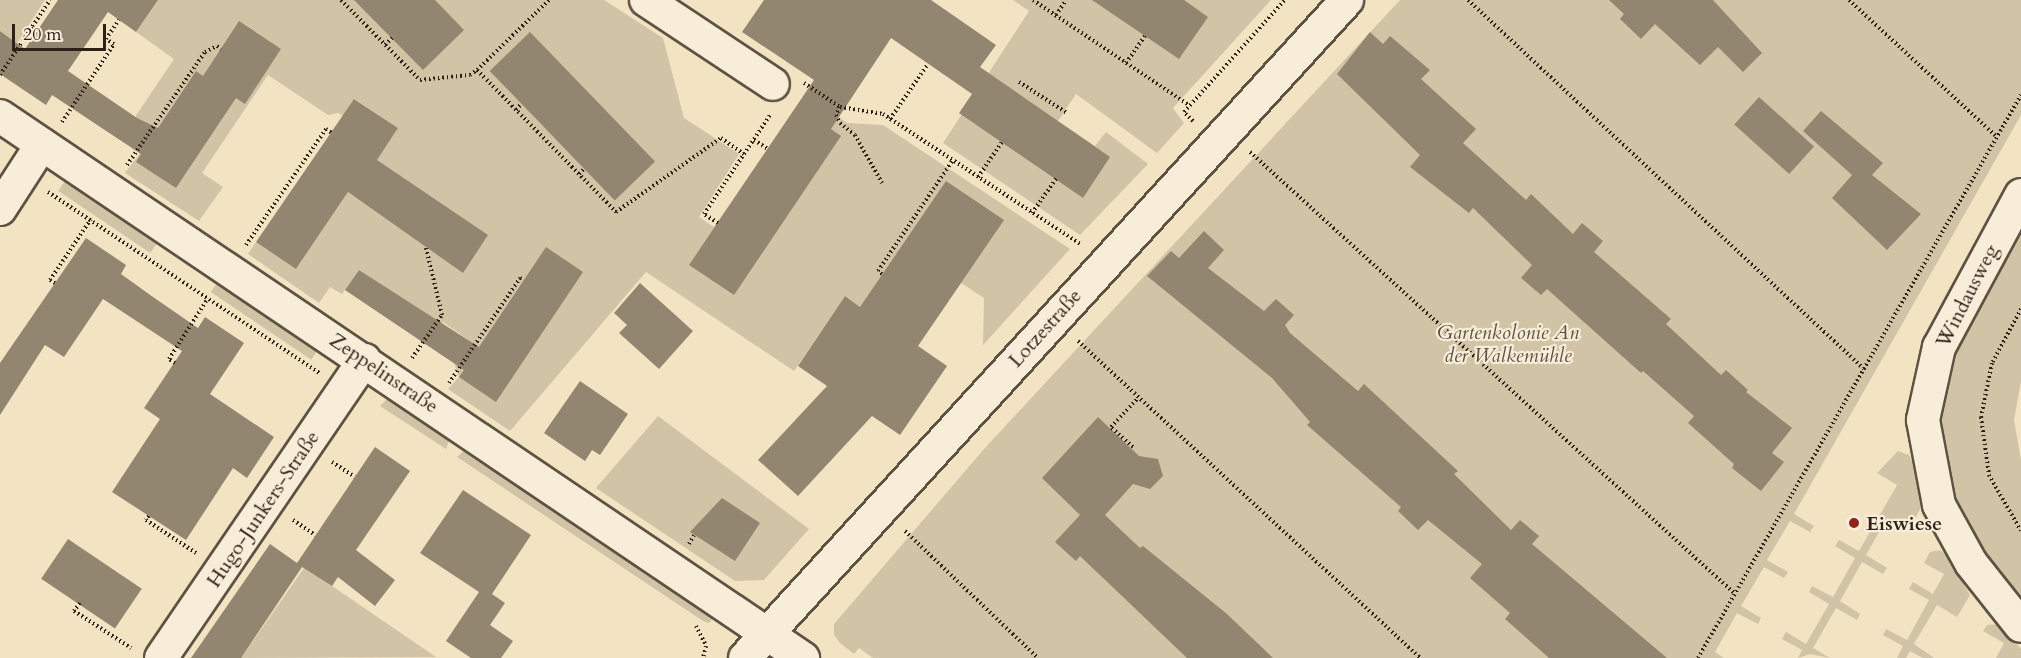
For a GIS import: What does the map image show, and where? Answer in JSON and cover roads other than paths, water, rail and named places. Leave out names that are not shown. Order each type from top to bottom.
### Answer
[{"type":"street","points":[[646,0],[773,84]]},
{"type":"street","name":"Lotzestraße","points":[[745,658],[1347,0]]},
{"type":"street","name":"Zeppelinstraße","points":[[0,116],[396,381],[766,633]]},
{"type":"street","points":[[0,209],[44,145]]},
{"type":"street","name":"Windausweg","points":[[2021,195],[1939,347],[1923,420],[1940,505],[1971,563],[2021,626]]},
{"type":"street","name":"Hugo-Junkers-Straße","points":[[149,655],[221,570],[364,360]]},
{"type":"street","points":[[766,633],[803,658]]},
{"type":"place","name":"Eiswiese","points":[[1854,523]]},
{"type":"park label","name":"Gartenkolonie An der Walkemühle","points":[[1508,344]]}]
